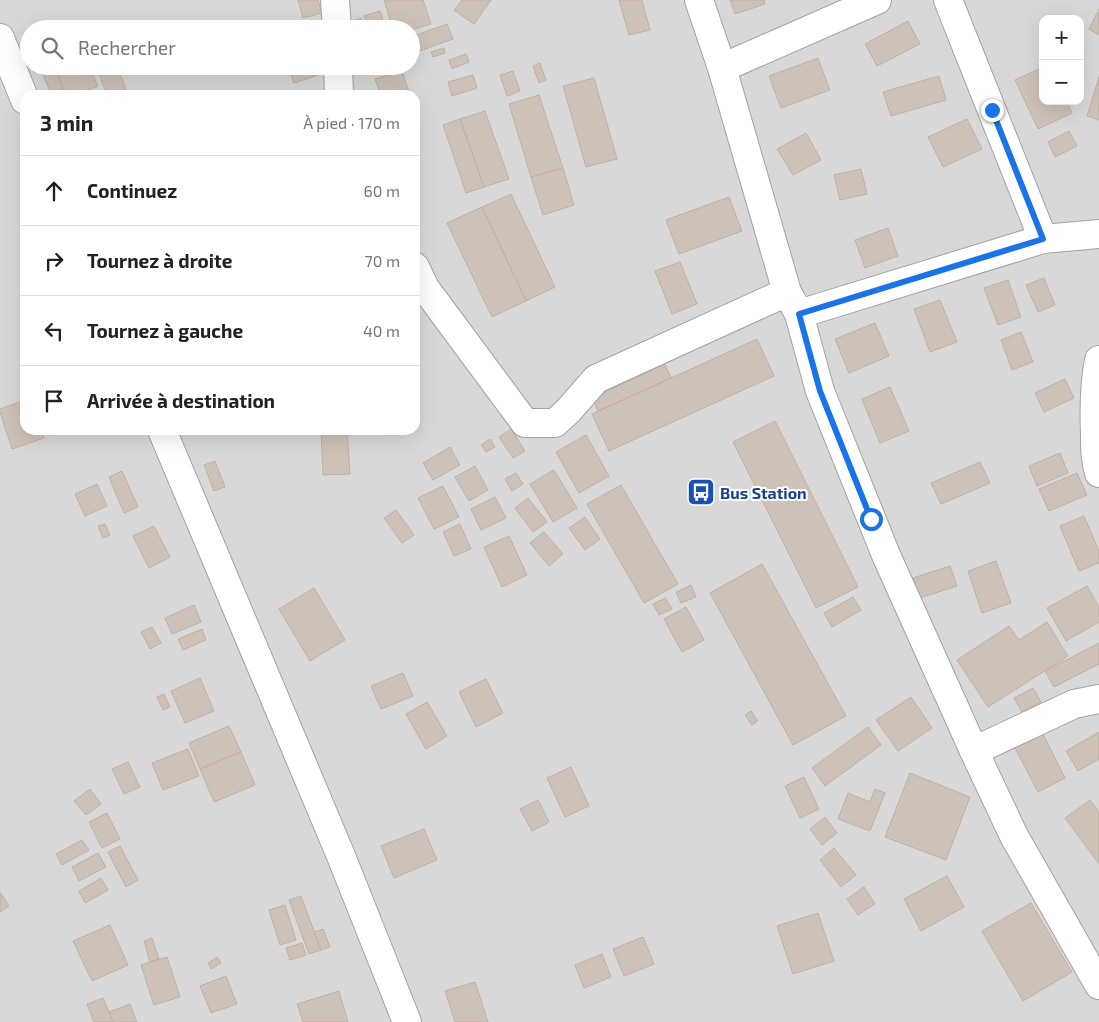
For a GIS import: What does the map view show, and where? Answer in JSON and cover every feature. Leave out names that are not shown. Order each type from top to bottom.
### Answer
[{"type":"street","points":[[336,0],[337,20]]},
{"type":"street","points":[[699,0],[722,68],[820,391],[886,555],[1014,836],[1099,985]]},
{"type":"street","points":[[722,68],[877,0]]},
{"type":"street","points":[[948,0],[1043,239]]},
{"type":"street","points":[[0,38],[21,90]]},
{"type":"street","points":[[338,75],[339,90]]},
{"type":"street","points":[[420,278],[425,288],[525,423],[556,423],[596,379],[793,303],[1043,239],[1099,234]]},
{"type":"street","points":[[1099,360],[1095,378],[1094,409],[1096,462],[1099,473]]},
{"type":"street","points":[[164,435],[341,856],[407,1022]]},
{"type":"street","points":[[974,751],[1074,704],[1099,699]]},
{"type":"shaded area","points":[[0,0],[1099,0],[1099,1022],[0,1022]]},
{"type":"building","points":[[298,0],[318,0],[322,13],[303,18]]},
{"type":"building","points":[[384,0],[423,0],[431,24],[420,27],[420,20],[390,20]]},
{"type":"building","points":[[462,0],[491,0],[474,24],[454,10]]},
{"type":"building","points":[[619,0],[642,0],[650,30],[629,35]]},
{"type":"building","points":[[730,0],[764,0],[765,4],[735,14]]},
{"type":"building","points":[[1099,9],[1099,35],[1089,29]]},
{"type":"building","points":[[380,11],[383,20],[365,20],[364,16]]},
{"type":"building","points":[[908,21],[920,44],[877,66],[865,44]]},
{"type":"building","points":[[447,24],[453,39],[420,51],[420,34]]},
{"type":"building","points":[[444,48],[445,53],[433,57],[431,52]]},
{"type":"building","points":[[466,54],[469,62],[452,69],[449,60]]},
{"type":"building","points":[[818,58],[830,90],[781,108],[769,76]]},
{"type":"building","points":[[540,63],[546,80],[539,83],[533,66]]},
{"type":"building","points":[[1039,69],[1039,105],[1069,105],[1072,113],[1038,129],[1015,80]]},
{"type":"building","points":[[513,71],[520,91],[507,96],[500,75]]},
{"type":"building","points":[[43,75],[58,75],[64,90],[50,90]]},
{"type":"building","points":[[58,75],[93,75],[98,86],[88,90],[64,90]]},
{"type":"building","points":[[100,75],[121,75],[126,89],[105,90]]},
{"type":"building","points":[[291,75],[318,75],[294,83]]},
{"type":"building","points":[[388,75],[403,75],[408,90],[379,90],[375,79]]},
{"type":"building","points":[[473,75],[477,88],[452,96],[448,82]]},
{"type":"building","points":[[939,76],[946,100],[891,116],[883,92]]},
{"type":"building","points":[[1099,77],[1099,120],[1087,116]]},
{"type":"building","points":[[594,78],[617,159],[586,167],[563,86]]},
{"type":"building","points":[[539,95],[563,168],[531,177],[509,104]]},
{"type":"building","points":[[485,111],[509,179],[484,187],[460,119]]},
{"type":"building","points":[[460,119],[484,187],[466,193],[443,125]]},
{"type":"building","points":[[967,119],[982,149],[943,167],[928,137]]},
{"type":"building","points":[[1069,131],[1077,146],[1055,157],[1048,142]]},
{"type":"building","points":[[806,133],[821,160],[793,175],[777,149]]},
{"type":"building","points":[[563,168],[574,205],[543,215],[531,177]]},
{"type":"building","points":[[861,169],[867,194],[840,200],[834,175]]},
{"type":"building","points":[[511,194],[555,287],[526,301],[482,207]]},
{"type":"building","points":[[729,197],[742,231],[679,254],[666,220]]},
{"type":"building","points":[[482,207],[526,301],[492,317],[447,223]]},
{"type":"building","points":[[888,228],[898,256],[865,268],[855,240]]},
{"type":"building","points":[[680,262],[697,304],[672,314],[655,271]]},
{"type":"building","points":[[1044,278],[1055,305],[1038,312],[1026,285]]},
{"type":"building","points":[[1008,280],[1021,317],[998,325],[984,288]]},
{"type":"building","points":[[940,300],[957,342],[930,352],[914,309]]},
{"type":"building","points":[[875,323],[889,356],[849,373],[835,339]]},
{"type":"building","points":[[1021,332],[1033,362],[1012,370],[1001,340]]},
{"type":"building","points":[[757,339],[774,376],[609,451],[592,414]]},
{"type":"building","points":[[665,364],[671,378],[598,411],[592,398]]},
{"type":"building","points":[[1065,379],[1074,398],[1044,412],[1035,393]]},
{"type":"building","points":[[890,387],[909,431],[880,443],[862,399]]},
{"type":"building","points":[[20,402],[20,435],[43,435],[44,438],[12,449],[0,409]]},
{"type":"building","points":[[775,421],[858,587],[816,608],[733,442]]},
{"type":"building","points":[[511,429],[525,451],[513,458],[499,437]]},
{"type":"building","points":[[321,435],[347,435],[350,474],[323,475]]},
{"type":"building","points":[[586,435],[609,476],[579,493],[556,452]]},
{"type":"building","points":[[490,439],[495,447],[486,452],[481,445]]},
{"type":"building","points":[[450,447],[460,465],[433,480],[423,463]]},
{"type":"building","points":[[1060,453],[1068,473],[1037,486],[1029,466]]},
{"type":"building","points":[[215,461],[225,487],[214,491],[204,465]]},
{"type":"building","points":[[980,462],[990,483],[941,504],[931,483]]},
{"type":"building","points":[[475,466],[488,490],[469,501],[455,477]]},
{"type":"building","points":[[554,470],[577,508],[553,522],[530,484]]},
{"type":"building","points":[[122,471],[138,507],[124,513],[109,477]]},
{"type":"building","points":[[516,473],[523,484],[512,491],[505,479]]},
{"type":"building","points":[[1077,473],[1087,495],[1049,511],[1039,489]]},
{"type":"building","points":[[97,484],[107,506],[85,516],[75,494]]},
{"type":"building","points":[[621,485],[678,584],[644,603],[587,504]]},
{"type":"building","points":[[443,486],[459,517],[434,529],[418,498]]},
{"type":"building","points":[[495,497],[506,518],[481,530],[471,509]]},
{"type":"building","points":[[528,498],[547,522],[533,532],[515,508]]},
{"type":"building","points":[[396,510],[414,535],[402,543],[384,518]]},
{"type":"building","points":[[1084,516],[1099,551],[1099,563],[1079,571],[1060,526]]},
{"type":"building","points":[[585,517],[600,539],[585,550],[569,528]]},
{"type":"building","points":[[105,524],[110,535],[103,538],[98,526]]},
{"type":"building","points":[[460,524],[471,549],[454,556],[443,532]]},
{"type":"building","points":[[154,526],[170,557],[149,568],[133,536]]},
{"type":"building","points":[[544,532],[563,554],[549,566],[530,543]]},
{"type":"building","points":[[509,536],[527,575],[502,587],[484,547]]},
{"type":"building","points":[[996,561],[1011,603],[982,613],[968,571]]},
{"type":"building","points":[[762,564],[846,716],[793,745],[710,593]]},
{"type":"building","points":[[950,566],[957,586],[920,598],[913,578]]},
{"type":"building","points":[[691,585],[696,597],[681,603],[676,592]]},
{"type":"building","points":[[1087,586],[1099,607],[1099,622],[1066,641],[1047,608]]},
{"type":"building","points":[[314,588],[345,640],[310,661],[279,609]]},
{"type":"building","points":[[853,597],[861,610],[832,627],[824,613]]},
{"type":"building","points":[[665,598],[672,609],[659,615],[653,604]]},
{"type":"building","points":[[194,605],[201,622],[172,634],[165,618]]},
{"type":"building","points":[[686,607],[704,640],[682,652],[664,619]]},
{"type":"building","points":[[1047,622],[1068,656],[988,707],[957,660],[1009,626],[1019,640]]},
{"type":"building","points":[[152,627],[161,643],[150,649],[141,632]]},
{"type":"building","points":[[202,629],[206,640],[183,650],[178,639]]},
{"type":"building","points":[[1099,643],[1099,664],[1054,687],[1045,671]]},
{"type":"building","points":[[403,673],[413,696],[381,709],[371,686]]},
{"type":"building","points":[[200,678],[214,711],[185,723],[171,691]]},
{"type":"building","points":[[486,679],[503,713],[476,727],[459,692]]},
{"type":"building","points":[[1033,688],[1041,702],[1022,712],[1014,698]]},
{"type":"building","points":[[164,694],[170,707],[163,710],[157,697]]},
{"type":"building","points":[[911,697],[932,728],[898,751],[876,720]]},
{"type":"building","points":[[427,702],[447,736],[426,749],[406,714]]},
{"type":"building","points":[[751,711],[758,721],[752,725],[745,715]]},
{"type":"building","points":[[229,726],[241,752],[200,769],[189,743]]},
{"type":"building","points":[[868,727],[881,745],[825,786],[812,768]]},
{"type":"building","points":[[1099,732],[1099,759],[1078,771],[1066,751]]},
{"type":"building","points":[[1043,734],[1065,778],[1038,792],[1015,748]]},
{"type":"building","points":[[188,749],[199,776],[163,790],[152,763]]},
{"type":"building","points":[[241,752],[255,785],[214,802],[200,769]]},
{"type":"building","points":[[128,762],[140,787],[124,794],[112,769]]},
{"type":"building","points":[[571,767],[589,806],[565,817],[547,778]]},
{"type":"building","points":[[910,773],[970,797],[946,860],[885,837]]},
{"type":"building","points":[[804,777],[819,809],[800,818],[785,786]]},
{"type":"building","points":[[90,789],[101,804],[86,815],[74,801]]},
{"type":"building","points":[[875,789],[885,793],[870,831],[838,819],[848,793],[870,802]]},
{"type":"building","points":[[538,800],[549,822],[532,831],[520,809]]},
{"type":"building","points":[[1090,800],[1099,812],[1099,864],[1065,818]]},
{"type":"building","points":[[107,813],[120,839],[102,848],[89,822]]},
{"type":"building","points":[[825,817],[837,833],[822,845],[810,829]]},
{"type":"building","points":[[424,829],[437,860],[394,878],[381,846]]},
{"type":"building","points":[[82,840],[89,850],[62,865],[56,854]]},
{"type":"building","points":[[120,846],[138,880],[126,887],[108,852]]},
{"type":"building","points":[[834,848],[856,875],[841,887],[820,860]]},
{"type":"building","points":[[98,853],[106,867],[79,881],[72,867]]},
{"type":"building","points":[[947,876],[964,907],[921,931],[904,899]]},
{"type":"building","points":[[101,878],[108,890],[85,903],[79,891]]},
{"type":"building","points":[[864,887],[875,904],[858,915],[847,899]]},
{"type":"building","points":[[0,892],[9,906],[0,912]]},
{"type":"building","points":[[301,896],[321,950],[309,954],[289,900]]},
{"type":"building","points":[[1031,903],[1072,972],[1023,1001],[982,931]]},
{"type":"building","points":[[285,905],[296,940],[280,945],[269,910]]},
{"type":"building","points":[[818,913],[834,961],[793,974],[777,926]]},
{"type":"building","points":[[110,925],[128,965],[92,981],[73,941]]},
{"type":"building","points":[[323,929],[330,947],[321,950],[314,932]]},
{"type":"building","points":[[643,937],[654,964],[624,976],[613,949]]},
{"type":"building","points":[[152,938],[159,959],[150,962],[144,941]]},
{"type":"building","points":[[302,943],[306,955],[290,960],[286,948]]},
{"type":"building","points":[[602,954],[611,977],[584,988],[575,965]]},
{"type":"building","points":[[167,957],[180,997],[154,1005],[141,965]]},
{"type":"building","points":[[217,957],[221,963],[211,969],[208,963]]},
{"type":"building","points":[[226,976],[237,1004],[211,1013],[200,986]]},
{"type":"building","points":[[475,982],[488,1022],[455,1022],[445,991]]},
{"type":"building","points":[[339,991],[348,1022],[303,1022],[297,1004]]},
{"type":"building","points":[[103,998],[113,1022],[94,1022],[87,1004]]},
{"type":"building","points":[[130,1004],[137,1022],[113,1022],[109,1012]]},
{"type":"place","name":"Bus Station","points":[[701,492]]},
{"type":"route","points":[[871,519],[820,391],[799,314],[1043,239],[992,110]]}]
